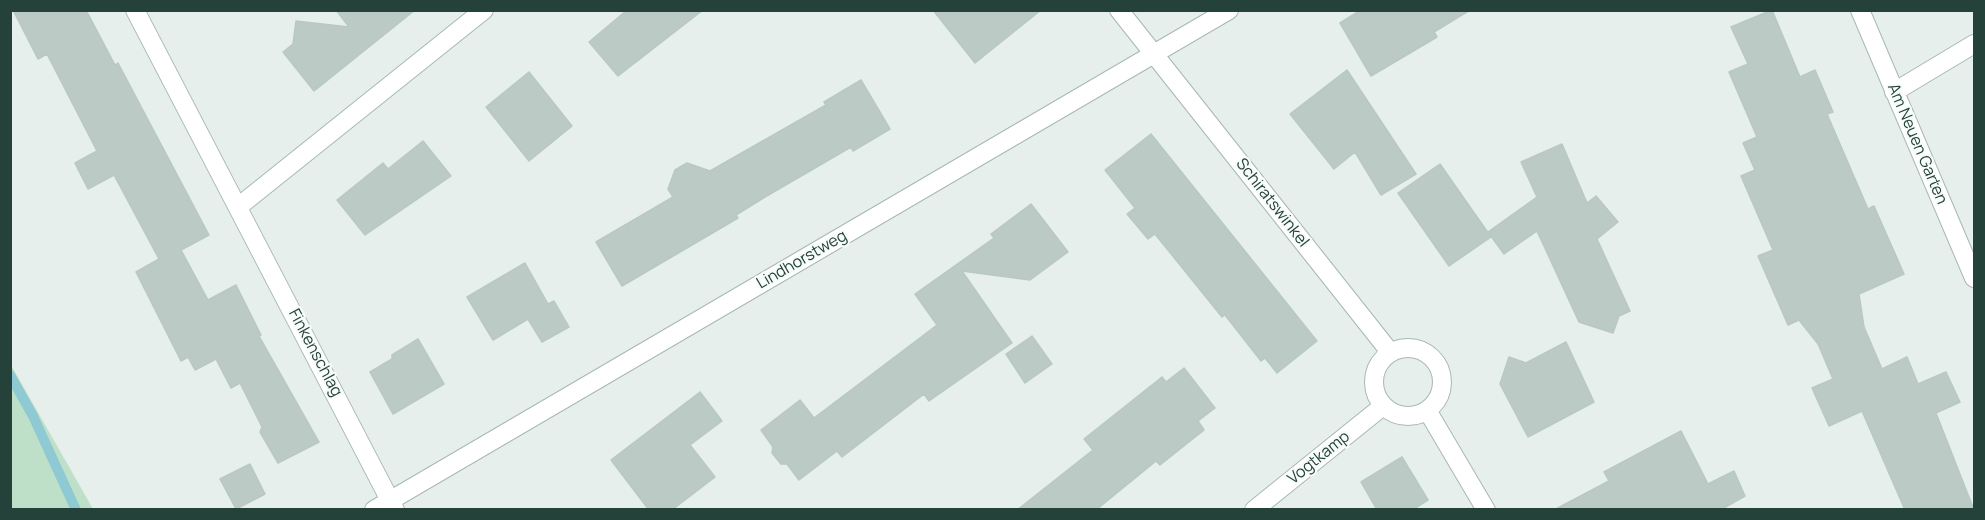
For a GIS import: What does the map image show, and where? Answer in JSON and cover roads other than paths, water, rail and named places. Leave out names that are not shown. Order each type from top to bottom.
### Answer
[{"type":"street","name":"Finkenschlag","points":[[135,10],[393,505]]},
{"type":"street","points":[[238,207],[484,10]]},
{"type":"street","name":"Schiratswinkel","points":[[1119,10],[1390,352]]},
{"type":"street","name":"Lindhorstweg","points":[[374,510],[393,505],[1229,10]]},
{"type":"street","name":"Am Neuen Garten","points":[[1860,10],[1974,278]]},
{"type":"street","points":[[1894,92],[1974,44]]},
{"type":"street","points":[[1402,348],[1416,348],[1428,353],[1437,363],[1442,375],[1442,388],[1437,400],[1427,410],[1405,416],[1383,406],[1376,395],[1375,372],[1390,352],[1402,348]]},
{"type":"street","name":"Vogtkamp","points":[[1254,510],[1383,406]]},
{"type":"street","points":[[1427,410],[1486,510]]},
{"type":"waterway","points":[[10,375],[33,416],[76,510]]}]
